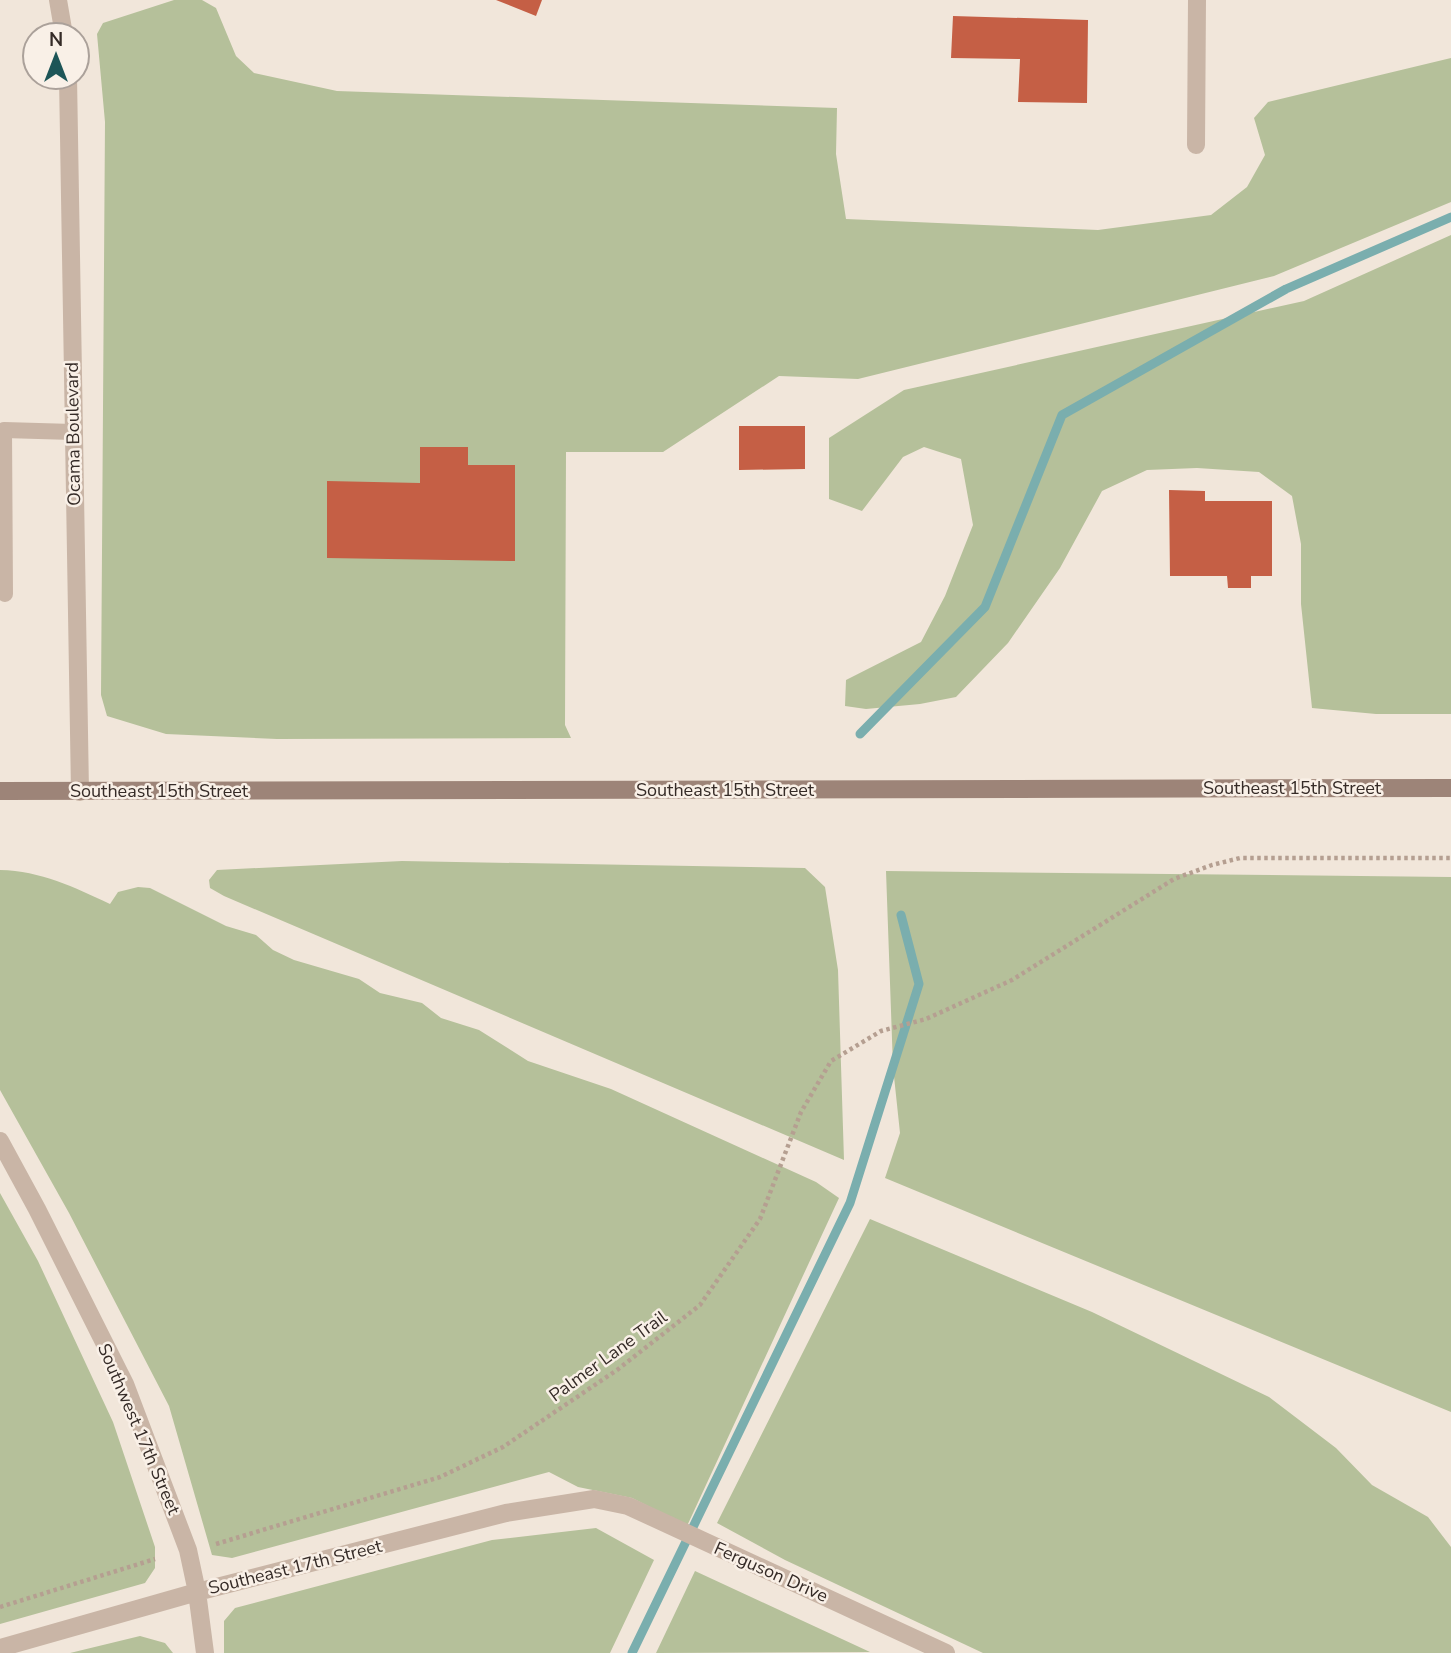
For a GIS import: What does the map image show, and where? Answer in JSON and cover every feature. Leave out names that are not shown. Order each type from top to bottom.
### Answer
[{"type":"main road","name":"Southeast 15th Street","points":[[0,791],[1451,788]]},
{"type":"street","points":[[58,0],[62,21]]},
{"type":"street","points":[[1196,145],[1197,0]]},
{"type":"street","name":"Ocama Boulevard","points":[[68,91],[80,792]]},
{"type":"street","name":"Southwest 17th Street","points":[[0,1141],[124,1384],[188,1550],[205,1653]]},
{"type":"street","name":"Southeast 17th Street","points":[[0,1648],[197,1592],[506,1513],[594,1499]]},
{"type":"street","name":"Ferguson Drive","points":[[594,1499],[628,1506],[911,1645],[946,1653]]},
{"type":"lane","points":[[5,594],[2,430],[73,432]]},
{"type":"path","name":"Palmer Lane Trail","points":[[216,1544],[440,1477],[503,1447],[617,1370],[700,1306],[760,1219],[801,1112],[831,1061],[881,1031],[926,1019],[1012,980],[1174,879],[1212,865],[1240,858],[1451,859]]},
{"type":"path","points":[[0,1606],[155,1559]]},
{"type":"green space","points":[[174,0],[202,0],[216,8],[236,56],[254,73],[337,91],[837,108],[836,154],[846,219],[1098,230],[1211,215],[1247,187],[1265,155],[1254,118],[1268,102],[1451,58],[1451,202],[1274,276],[858,379],[779,376],[663,452],[566,452],[565,725],[571,738],[277,739],[166,734],[107,716],[101,695],[105,122],[97,34],[103,23]]},
{"type":"green space","points":[[1451,235],[1451,714],[1376,714],[1312,708],[1301,604],[1301,544],[1292,496],[1259,472],[1197,468],[1147,470],[1102,491],[1060,568],[1008,643],[956,697],[920,704],[866,709],[845,706],[846,680],[921,642],[945,596],[973,525],[961,459],[924,447],[903,457],[862,511],[829,499],[829,438],[904,390],[1304,301]]},
{"type":"green space","points":[[402,861],[805,868],[825,887],[838,970],[844,1160],[224,896],[210,888],[209,880],[217,870]]},
{"type":"green space","points":[[0,870],[43,877],[110,904],[118,892],[138,887],[150,888],[226,926],[256,935],[273,950],[294,960],[359,979],[380,993],[422,1003],[441,1018],[479,1030],[528,1061],[611,1089],[816,1182],[839,1198],[687,1526],[632,1498],[578,1487],[549,1472],[232,1558],[212,1555],[169,1406],[69,1213],[0,1090]]},
{"type":"green space","points":[[886,871],[1451,877],[1451,1412],[885,1178],[900,1133],[893,1067]]},
{"type":"green space","points":[[0,1193],[38,1261],[113,1422],[155,1547],[155,1568],[145,1583],[0,1624]]},
{"type":"green space","points":[[870,1219],[1092,1312],[1269,1397],[1336,1448],[1372,1485],[1428,1517],[1451,1547],[1451,1653],[983,1653],[785,1560],[717,1523]]},
{"type":"green space","points":[[596,1528],[654,1560],[610,1653],[224,1653],[224,1621],[235,1608],[492,1540]]},
{"type":"green space","points":[[695,1571],[870,1652],[656,1653]]},
{"type":"green space","points":[[140,1636],[165,1643],[173,1653],[70,1653]]},
{"type":"building","points":[[496,0],[542,0],[536,16]]},
{"type":"building","points":[[953,16],[1088,20],[1087,103],[1018,102],[1020,59],[951,58]]},
{"type":"building","points":[[739,426],[805,426],[805,469],[739,470]]},
{"type":"building","points":[[420,447],[468,447],[468,465],[515,465],[515,561],[327,558],[327,481],[420,483]]},
{"type":"building","points":[[1169,490],[1205,491],[1205,501],[1272,501],[1272,576],[1251,576],[1251,588],[1228,588],[1227,576],[1170,576]]},
{"type":"waterway","points":[[860,734],[985,607],[1062,415],[1286,289],[1451,217]]},
{"type":"waterway","points":[[632,1653],[850,1203],[919,984],[901,915]]}]
